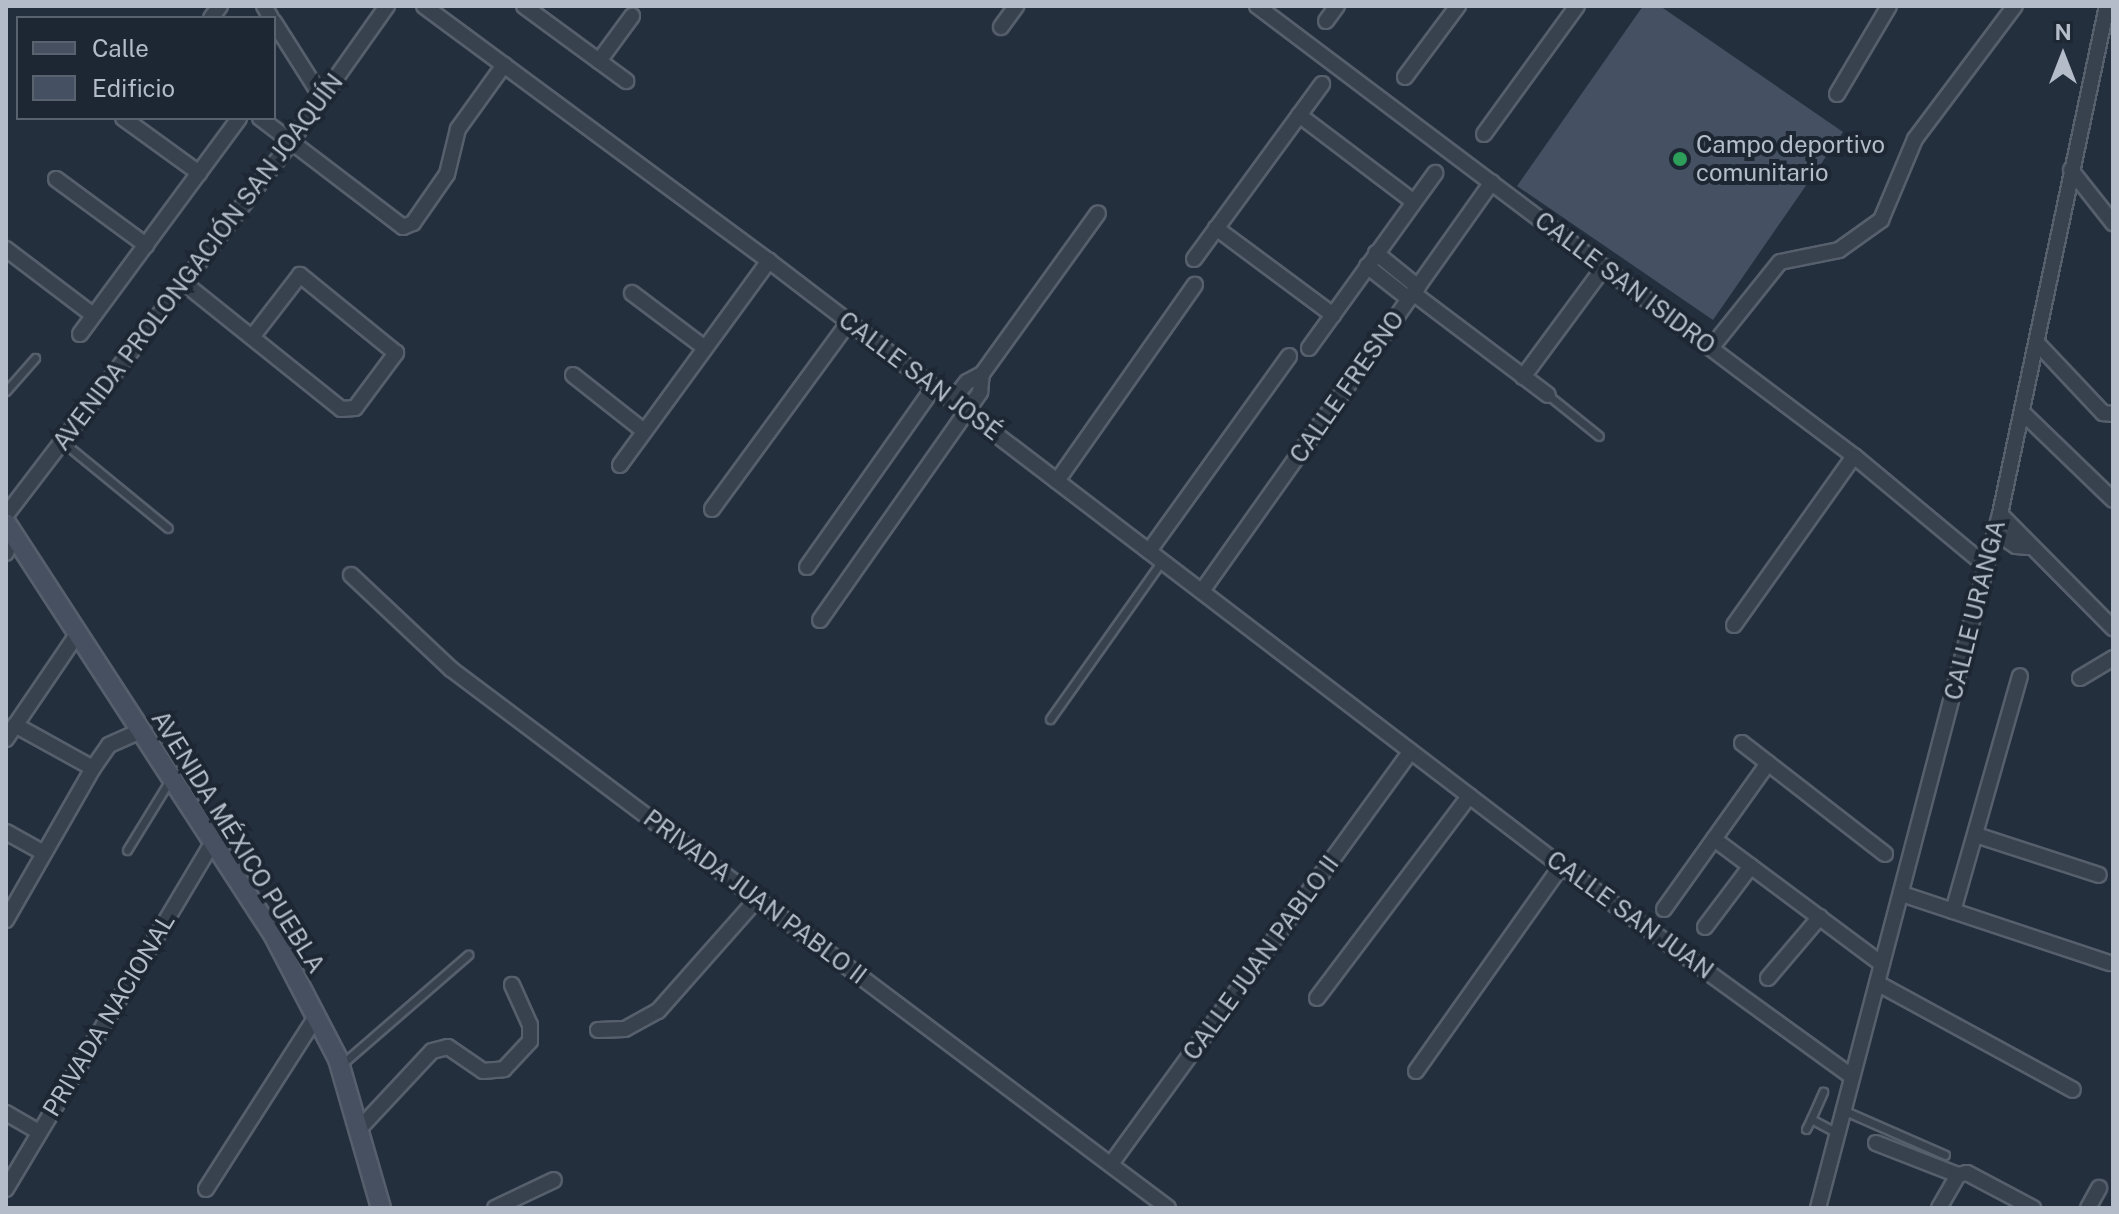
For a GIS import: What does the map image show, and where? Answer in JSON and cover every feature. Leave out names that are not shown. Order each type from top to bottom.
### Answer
[{"type":"main road","name":"AVENIDA MÉXICO PUEBLA","points":[[10,529],[273,934],[340,1065],[381,1208]]},
{"type":"street","name":"AVENIDA PROLONGACIÓN SAN JOAQUÍN","points":[[6,515],[64,443],[290,143],[387,6]]},
{"type":"street","name":"CALLE SAN JOSÉ","points":[[424,6],[769,261],[1411,751]]},
{"type":"street","points":[[524,6],[626,81]]},
{"type":"street","points":[[1001,27],[1016,6]]},
{"type":"street","name":"CALLE SAN ISIDRO","points":[[1257,6],[1854,456],[1987,567]]},
{"type":"street","points":[[1326,21],[1337,6]]},
{"type":"street","points":[[1405,77],[1458,6]]},
{"type":"street","points":[[1484,134],[1577,6]]},
{"type":"street","points":[[1837,94],[1889,6]]},
{"type":"street","points":[[1711,348],[1780,262],[1839,250],[1881,220],[1915,139],[2015,6]]},
{"type":"street","name":"CALLE URANGA","points":[[1818,1208],[2000,514],[2038,344],[2102,9]]},
{"type":"street","points":[[599,61],[632,16]]},
{"type":"street","points":[[276,25],[322,98]]},
{"type":"street","points":[[262,120],[403,227],[413,223],[447,174],[458,129],[504,65]]},
{"type":"street","points":[[1194,259],[1322,84]]},
{"type":"street","points":[[1299,115],[1414,202]]},
{"type":"street","points":[[126,120],[199,173]]},
{"type":"street","points":[[80,334],[238,120]]},
{"type":"street","points":[[2071,170],[2113,223]]},
{"type":"street","points":[[1309,348],[1435,173]]},
{"type":"street","points":[[56,179],[146,245]]},
{"type":"street","name":"CALLE FRESNO","points":[[1202,591],[1492,182]]},
{"type":"street","points":[[952,401],[967,382],[982,374],[1098,213]]},
{"type":"street","points":[[1216,228],[1333,315]]},
{"type":"street","points":[[6,249],[93,315]]},
{"type":"street","points":[[1372,259],[1548,395]]},
{"type":"street","points":[[620,465],[769,261]]},
{"type":"street","points":[[1523,377],[1604,267]]},
{"type":"street","points":[[184,283],[252,337],[348,412],[396,353],[300,275],[252,337]]},
{"type":"street","points":[[1057,481],[1195,285]]},
{"type":"street","points":[[632,293],[705,348]]},
{"type":"street","points":[[712,509],[849,322]]},
{"type":"street","points":[[2038,344],[2103,413],[2113,414]]},
{"type":"street","points":[[1149,551],[1289,356]]},
{"type":"street","points":[[820,620],[980,392],[982,374]]},
{"type":"street","points":[[573,375],[644,431]]},
{"type":"street","points":[[807,567],[934,387]]},
{"type":"street","points":[[2023,413],[2113,500]]},
{"type":"street","points":[[1734,625],[1854,456]]},
{"type":"street","points":[[2000,514],[2022,532],[2028,547],[2113,628]]},
{"type":"street","points":[[6,553],[10,529]]},
{"type":"street","points":[[1995,532],[2016,546],[2028,547]]},
{"type":"street","name":"PRIVADA JUAN PABLO II","points":[[351,575],[451,669],[1111,1164],[1160,1206]]},
{"type":"street","points":[[6,739],[78,633]]},
{"type":"street","points":[[2080,678],[2113,658]]},
{"type":"street","points":[[1953,911],[2020,676]]},
{"type":"street","points":[[15,725],[93,768]]},
{"type":"street","points":[[6,920],[109,745],[141,731]]},
{"type":"street","points":[[1742,743],[1885,854]]},
{"type":"street","name":"CALLE SAN JUAN","points":[[1411,751],[1561,866],[1851,1076]]},
{"type":"street","name":"CALLE JUAN PABLO II","points":[[1111,1164],[1411,751]]},
{"type":"street","points":[[1664,909],[1768,763]]},
{"type":"street","points":[[1317,998],[1469,796]]},
{"type":"street","points":[[6,832],[44,853]]},
{"type":"street","points":[[1976,835],[2099,875]]},
{"type":"street","points":[[1714,839],[1882,964]]},
{"type":"street","name":"PRIVADA NACIONAL","points":[[6,1189],[213,842]]},
{"type":"street","points":[[1416,1071],[1561,866]]},
{"type":"street","points":[[1705,927],[1751,866]]},
{"type":"street","points":[[1902,894],[2110,963]]},
{"type":"street","points":[[598,1030],[625,1029],[658,1011],[757,899]]},
{"type":"street","points":[[1768,978],[1820,917]]},
{"type":"street","points":[[1877,983],[2073,1090]]},
{"type":"street","points":[[360,1128],[432,1051],[448,1047],[483,1071],[504,1069],[530,1041],[530,1025],[512,985]]},
{"type":"street","points":[[206,1189],[316,1017]]},
{"type":"street","points":[[6,1113],[39,1132]]},
{"type":"street","points":[[1876,1143],[1958,1175],[1976,1175],[2033,1208]]},
{"type":"street","points":[[1939,1208],[1958,1175]]},
{"type":"street","points":[[495,1208],[554,1180]]},
{"type":"street","points":[[2088,1208],[2099,1188]]},
{"type":"lane","points":[[6,391],[35,358]]},
{"type":"lane","points":[[1548,395],[1599,436]]},
{"type":"lane","points":[[64,443],[168,528]]},
{"type":"lane","points":[[1050,719],[1162,561]]},
{"type":"lane","points":[[127,850],[172,778]]},
{"type":"lane","points":[[340,1065],[468,955]]},
{"type":"lane","points":[[1806,1129],[1823,1092]]},
{"type":"lane","points":[[1843,1110],[1945,1155]]},
{"type":"lane","points":[[1811,1119],[1837,1133]]},
{"type":"building","name":"Campo deportivo comunitario","points":[[1643,6],[1660,6],[1843,132],[1713,320],[1517,186]]},
{"type":"place","name":"Campo deportivo comunitario","points":[[1680,159]]}]
